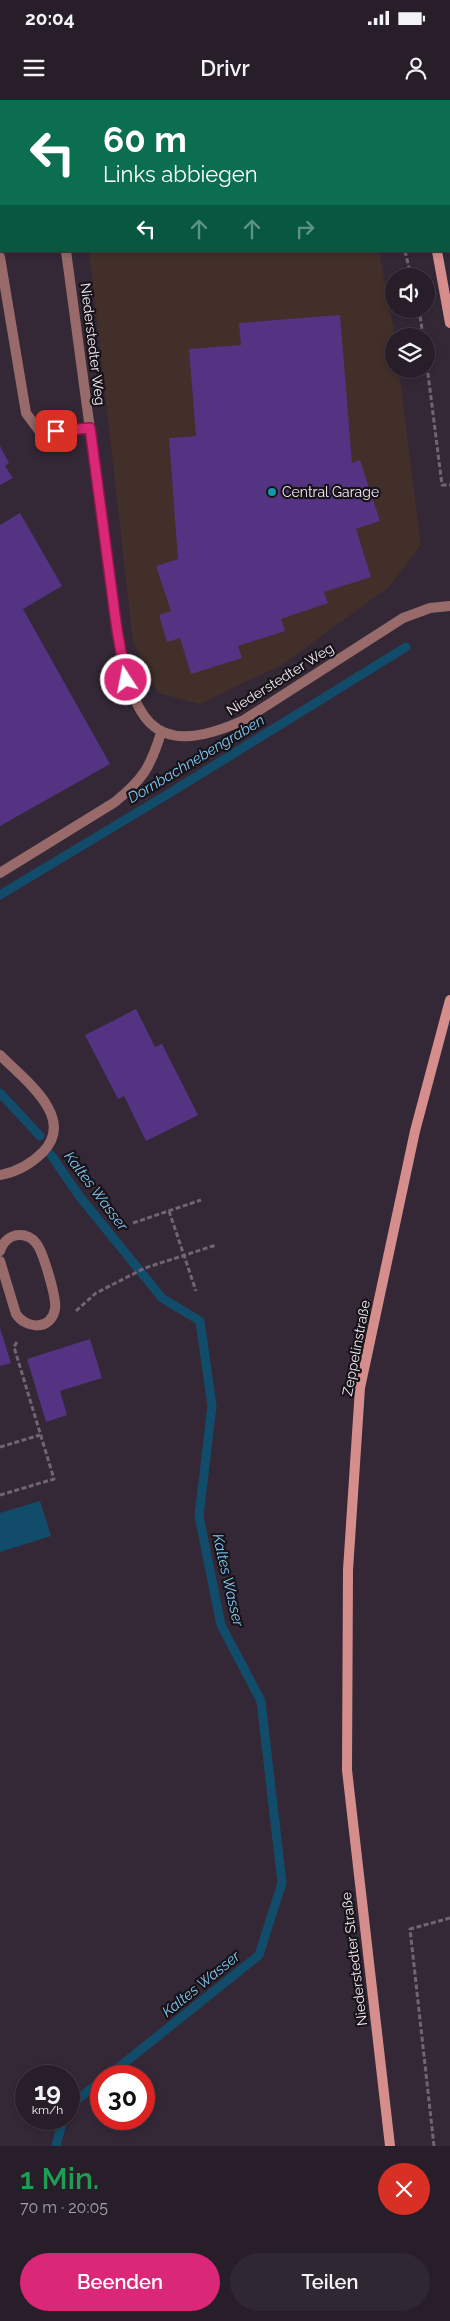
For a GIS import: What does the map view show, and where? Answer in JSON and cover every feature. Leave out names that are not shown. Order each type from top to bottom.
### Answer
[{"type":"main road","points":[[437,252],[450,323]]},
{"type":"main road","name":"Zeppelinstraße","points":[[347,1770],[348,1570],[360,1388],[415,1131],[450,1000]]},
{"type":"main road","name":"Niederstedter Straße","points":[[347,1770],[390,2146]]},
{"type":"street","name":"Niederstedter Weg","points":[[66,252],[117,630],[126,680],[141,712],[150,724],[160,733],[181,737],[225,729],[244,720],[403,618],[430,608],[450,606]]},
{"type":"street","points":[[0,257],[26,413],[40,432],[90,428]]},
{"type":"street","points":[[0,873],[115,802],[132,788],[146,773],[160,733]]},
{"type":"street","points":[[0,1056],[38,1093],[52,1115],[56,1128],[51,1143],[38,1157],[16,1172],[0,1175]]},
{"type":"street","points":[[0,1261],[16,1314],[26,1324],[40,1325],[52,1317],[56,1302],[37,1243],[29,1237],[20,1235],[12,1237],[1,1244]]},
{"type":"path","points":[[405,252],[409,268]]},
{"type":"path","points":[[429,378],[442,485],[450,485]]},
{"type":"path","points":[[133,1223],[201,1200]]},
{"type":"path","points":[[169,1211],[196,1291]]},
{"type":"path","points":[[52,1317],[70,1316],[96,1293],[129,1278],[145,1268],[216,1244]]},
{"type":"path","points":[[0,1495],[54,1479],[14,1347],[26,1324]]},
{"type":"path","points":[[0,1447],[40,1435]]},
{"type":"path","points":[[434,2146],[410,1929],[450,1918]]},
{"type":"shaded area","points":[[89,252],[379,252],[385,283],[385,318],[392,318],[393,328],[385,328],[385,378],[400,378],[421,545],[390,586],[283,664],[200,704],[158,693],[133,642]]},
{"type":"water","points":[[40,1501],[51,1536],[0,1552],[0,1513]]},
{"type":"building","name":"Central Garage","points":[[340,315],[352,463],[360,460],[380,521],[356,529],[371,577],[324,592],[328,603],[281,619],[285,631],[238,646],[242,658],[191,674],[180,638],[167,642],[159,615],[171,611],[156,566],[178,559],[169,438],[196,436],[189,349],[241,345],[239,323]]},
{"type":"building","points":[[0,446],[9,463],[5,466],[13,478],[0,485]]},
{"type":"building","points":[[20,513],[62,586],[23,609],[110,764],[0,826],[0,525]]},
{"type":"building","points":[[136,1009],[155,1047],[162,1044],[198,1115],[146,1141],[124,1096],[118,1099],[85,1035]]},
{"type":"building","points":[[0,1328],[11,1363],[0,1366]]},
{"type":"building","points":[[90,1339],[102,1378],[60,1391],[67,1415],[46,1422],[27,1359]]},
{"type":"waterway","name":"Dornbachnebengraben","points":[[0,895],[406,647]]},
{"type":"waterway","name":"Kaltes Wasser","points":[[0,1093],[40,1136]]},
{"type":"waterway","name":"Kaltes Wasser","points":[[51,1155],[80,1197],[162,1298],[200,1321],[212,1406],[199,1516],[221,1625],[261,1701],[282,1883],[259,1955],[122,2065]]},
{"type":"waterway","name":"Kaltes Wasser","points":[[80,2097],[90,2090]]},
{"type":"waterway","name":"Kaltes Wasser","points":[[56,2146],[60,2130]]},
{"type":"place","name":"Central Garage","points":[[272,492]]},
{"type":"route","points":[[56,431],[90,428],[117,630],[126,680]]}]
